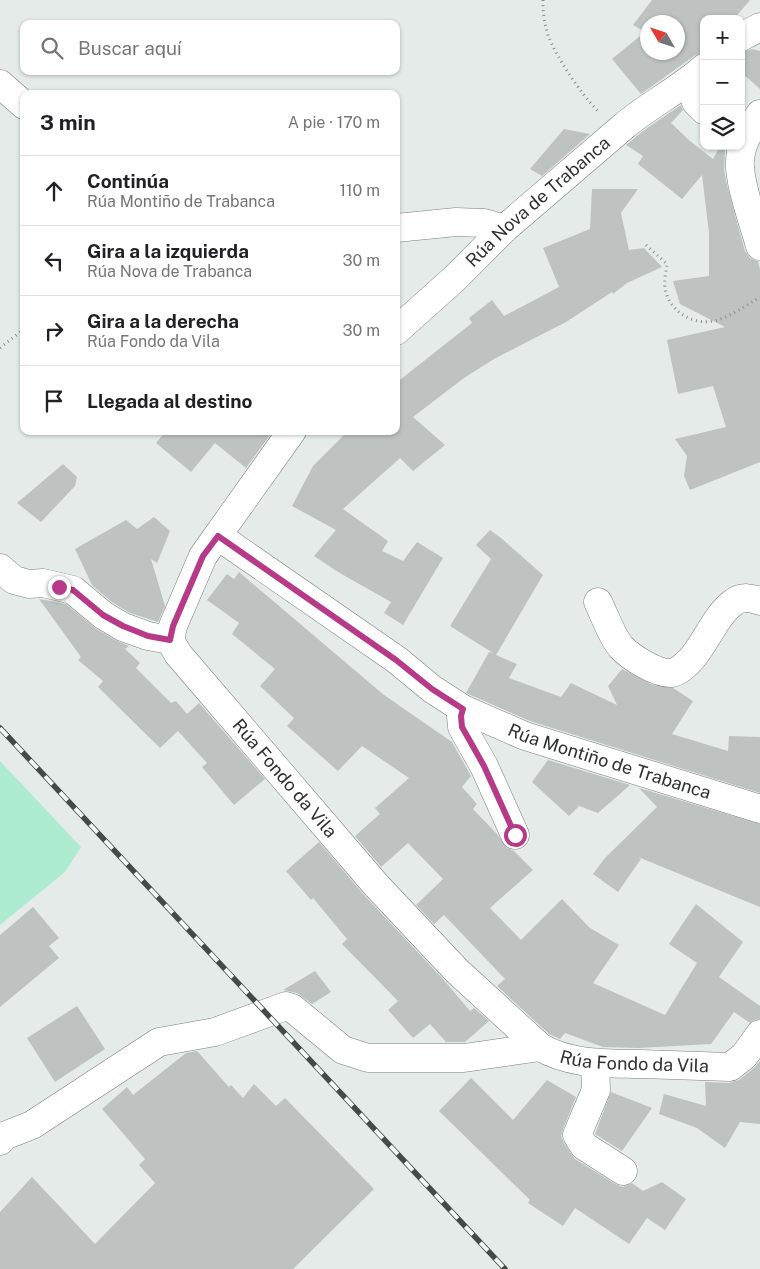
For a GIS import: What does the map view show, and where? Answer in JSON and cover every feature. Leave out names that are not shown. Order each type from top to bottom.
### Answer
[{"type":"street","points":[[745,35],[760,27]]},
{"type":"street","name":"Rúa Nova de Trabanca","points":[[400,327],[454,279],[504,229],[624,126],[641,112],[696,75]]},
{"type":"street","name":"Rúa Nova de Trabanca","points":[[696,75],[696,102],[700,106]]},
{"type":"street","points":[[0,84],[20,102]]},
{"type":"street","points":[[760,114],[748,133],[740,158],[740,175],[760,246]]},
{"type":"street","points":[[400,228],[475,222],[504,229]]},
{"type":"street","points":[[0,568],[14,580],[29,584],[44,583],[73,590],[103,615],[123,626],[148,636],[170,640],[173,626],[203,556],[289,435]]},
{"type":"street","name":"Rúa Montiño de Trabanca","points":[[218,536],[396,660],[432,689],[463,709],[525,736],[760,809]]},
{"type":"street","points":[[598,602],[620,646],[634,658],[655,670],[671,673],[679,670],[692,658],[722,616],[735,602],[746,597],[760,601]]},
{"type":"street","name":"Rúa Fondo da Vila","points":[[170,640],[178,654],[376,885],[457,971],[540,1047],[554,1055],[571,1060],[596,1063],[760,1067]]},
{"type":"street","points":[[463,709],[461,716],[462,727],[484,766],[515,835]]},
{"type":"street","name":"Rúa Fondo da Vila","points":[[1,1136],[32,1125],[159,1042],[216,1032],[286,1006],[292,1008],[343,1050],[368,1058],[464,1058],[540,1047]]},
{"type":"street","name":"Rúa Fondo da Vila","points":[[730,1067],[744,1056],[760,1034]]},
{"type":"street","points":[[596,1063],[596,1090],[577,1136],[584,1146],[623,1171]]},
{"type":"path","points":[[543,0],[543,16],[549,36],[578,86],[589,101],[607,119],[624,126]]},
{"type":"path","points":[[646,245],[667,264],[665,289],[670,304],[680,314],[697,320],[716,320],[728,316],[760,297]]},
{"type":"path","points":[[0,348],[20,332]]},
{"type":"green space","points":[[0,761],[81,847],[65,872],[0,925]]},
{"type":"building","points":[[652,0],[750,0],[737,15],[700,15],[700,54],[694,56],[641,94],[612,59],[640,36],[640,60],[685,60],[685,15],[641,15]]},
{"type":"building","points":[[640,16],[640,29],[633,25]]},
{"type":"building","points":[[752,49],[760,51],[760,89],[745,76],[745,51]]},
{"type":"building","points":[[681,105],[683,110],[671,123],[700,150],[713,159],[718,150],[725,150],[726,181],[745,251],[750,258],[758,261],[760,270],[760,462],[690,490],[684,476],[687,456],[675,439],[726,427],[713,386],[678,394],[667,340],[725,327],[680,304],[673,281],[709,276],[709,233],[702,175],[682,199],[638,164],[643,156],[626,145]]},
{"type":"building","points":[[564,129],[590,134],[542,176],[530,169]]},
{"type":"building","points":[[592,189],[638,189],[621,213],[629,250],[644,248],[662,267],[627,283],[613,294],[612,292],[566,322],[494,359],[464,378],[413,417],[445,445],[413,471],[400,458],[343,509],[388,541],[382,551],[403,561],[417,542],[443,558],[403,625],[384,613],[391,602],[314,556],[336,530],[292,506],[313,466],[344,435],[400,435],[400,380],[472,323],[469,318],[492,300],[504,316],[559,287],[543,248],[590,229]]},
{"type":"building","points":[[163,435],[270,435],[246,468],[215,443],[191,472],[156,443]]},
{"type":"building","points":[[63,464],[77,477],[75,486],[41,522],[17,503]]},
{"type":"building","points":[[154,517],[170,531],[157,563],[151,559],[165,606],[158,622],[130,613],[112,602],[92,585],[75,549],[126,520],[137,529]]},
{"type":"building","points":[[490,530],[543,575],[496,655],[517,664],[509,678],[561,697],[571,683],[617,705],[608,686],[622,669],[653,685],[673,688],[693,701],[672,734],[728,751],[729,736],[760,737],[760,793],[530,721],[466,693],[489,652],[493,653],[450,626],[491,559],[476,545]]},
{"type":"building","points":[[239,572],[384,695],[452,742],[471,776],[462,787],[477,804],[473,809],[497,834],[506,847],[514,851],[533,870],[490,908],[521,940],[562,899],[590,928],[619,945],[593,983],[665,1015],[697,963],[669,944],[696,904],[743,942],[719,977],[760,1006],[760,1019],[750,1023],[734,1012],[711,1044],[639,1048],[603,1047],[565,1033],[560,1039],[549,1034],[497,986],[505,979],[444,915],[434,924],[416,905],[443,879],[408,843],[381,867],[355,836],[380,814],[375,808],[409,778],[362,746],[338,771],[287,726],[294,718],[260,686],[275,669],[232,634],[239,623],[207,600],[227,574],[234,579]]},
{"type":"building","points":[[39,599],[66,604],[95,628],[129,646],[125,649],[140,663],[136,668],[171,703],[176,701],[187,714],[199,703],[265,779],[234,805],[202,767],[207,763],[178,731],[160,748],[98,687],[103,681],[78,660],[81,657]]},
{"type":"building","points":[[548,760],[630,785],[598,813],[579,806],[569,816],[532,782]]},
{"type":"building","points":[[639,788],[760,824],[760,907],[638,857],[641,859],[618,892],[593,874],[605,858],[657,807]]},
{"type":"building","points":[[319,842],[364,895],[443,979],[470,1011],[474,1008],[489,1021],[465,1042],[446,1042],[430,1024],[413,1038],[388,1010],[398,1001],[342,944],[347,939],[313,898],[311,900],[286,871]]},
{"type":"building","points":[[33,907],[59,938],[49,946],[59,958],[0,1007],[0,935]]},
{"type":"building","points":[[315,971],[331,992],[312,1004],[297,993],[283,990]]},
{"type":"building","points":[[77,1006],[105,1049],[55,1082],[27,1038]]},
{"type":"building","points":[[197,1051],[229,1087],[231,1085],[243,1098],[254,1084],[276,1106],[285,1098],[374,1189],[293,1269],[0,1269],[0,1212],[32,1177],[95,1244],[155,1183],[139,1165],[145,1159],[102,1109],[127,1087],[133,1095],[186,1053]]},
{"type":"building","points":[[760,1061],[760,1124],[740,1122],[725,1148],[697,1128],[659,1114],[664,1094],[706,1106],[705,1082],[729,1083],[739,1080]]},
{"type":"building","points":[[471,1078],[513,1120],[547,1080],[576,1097],[561,1136],[575,1159],[623,1187],[632,1183],[643,1191],[662,1182],[686,1199],[665,1230],[647,1218],[629,1244],[575,1208],[563,1226],[528,1203],[530,1200],[439,1111]]},
{"type":"building","points":[[611,1092],[652,1108],[622,1151],[595,1134]]},
{"type":"railway","points":[[0,728],[505,1269]]},
{"type":"route","points":[[59,587],[73,590],[103,615],[123,626],[148,636],[170,640],[173,626],[203,556],[218,536],[396,660],[432,689],[463,709],[461,716],[462,727],[466,738],[484,766],[515,835]]}]
